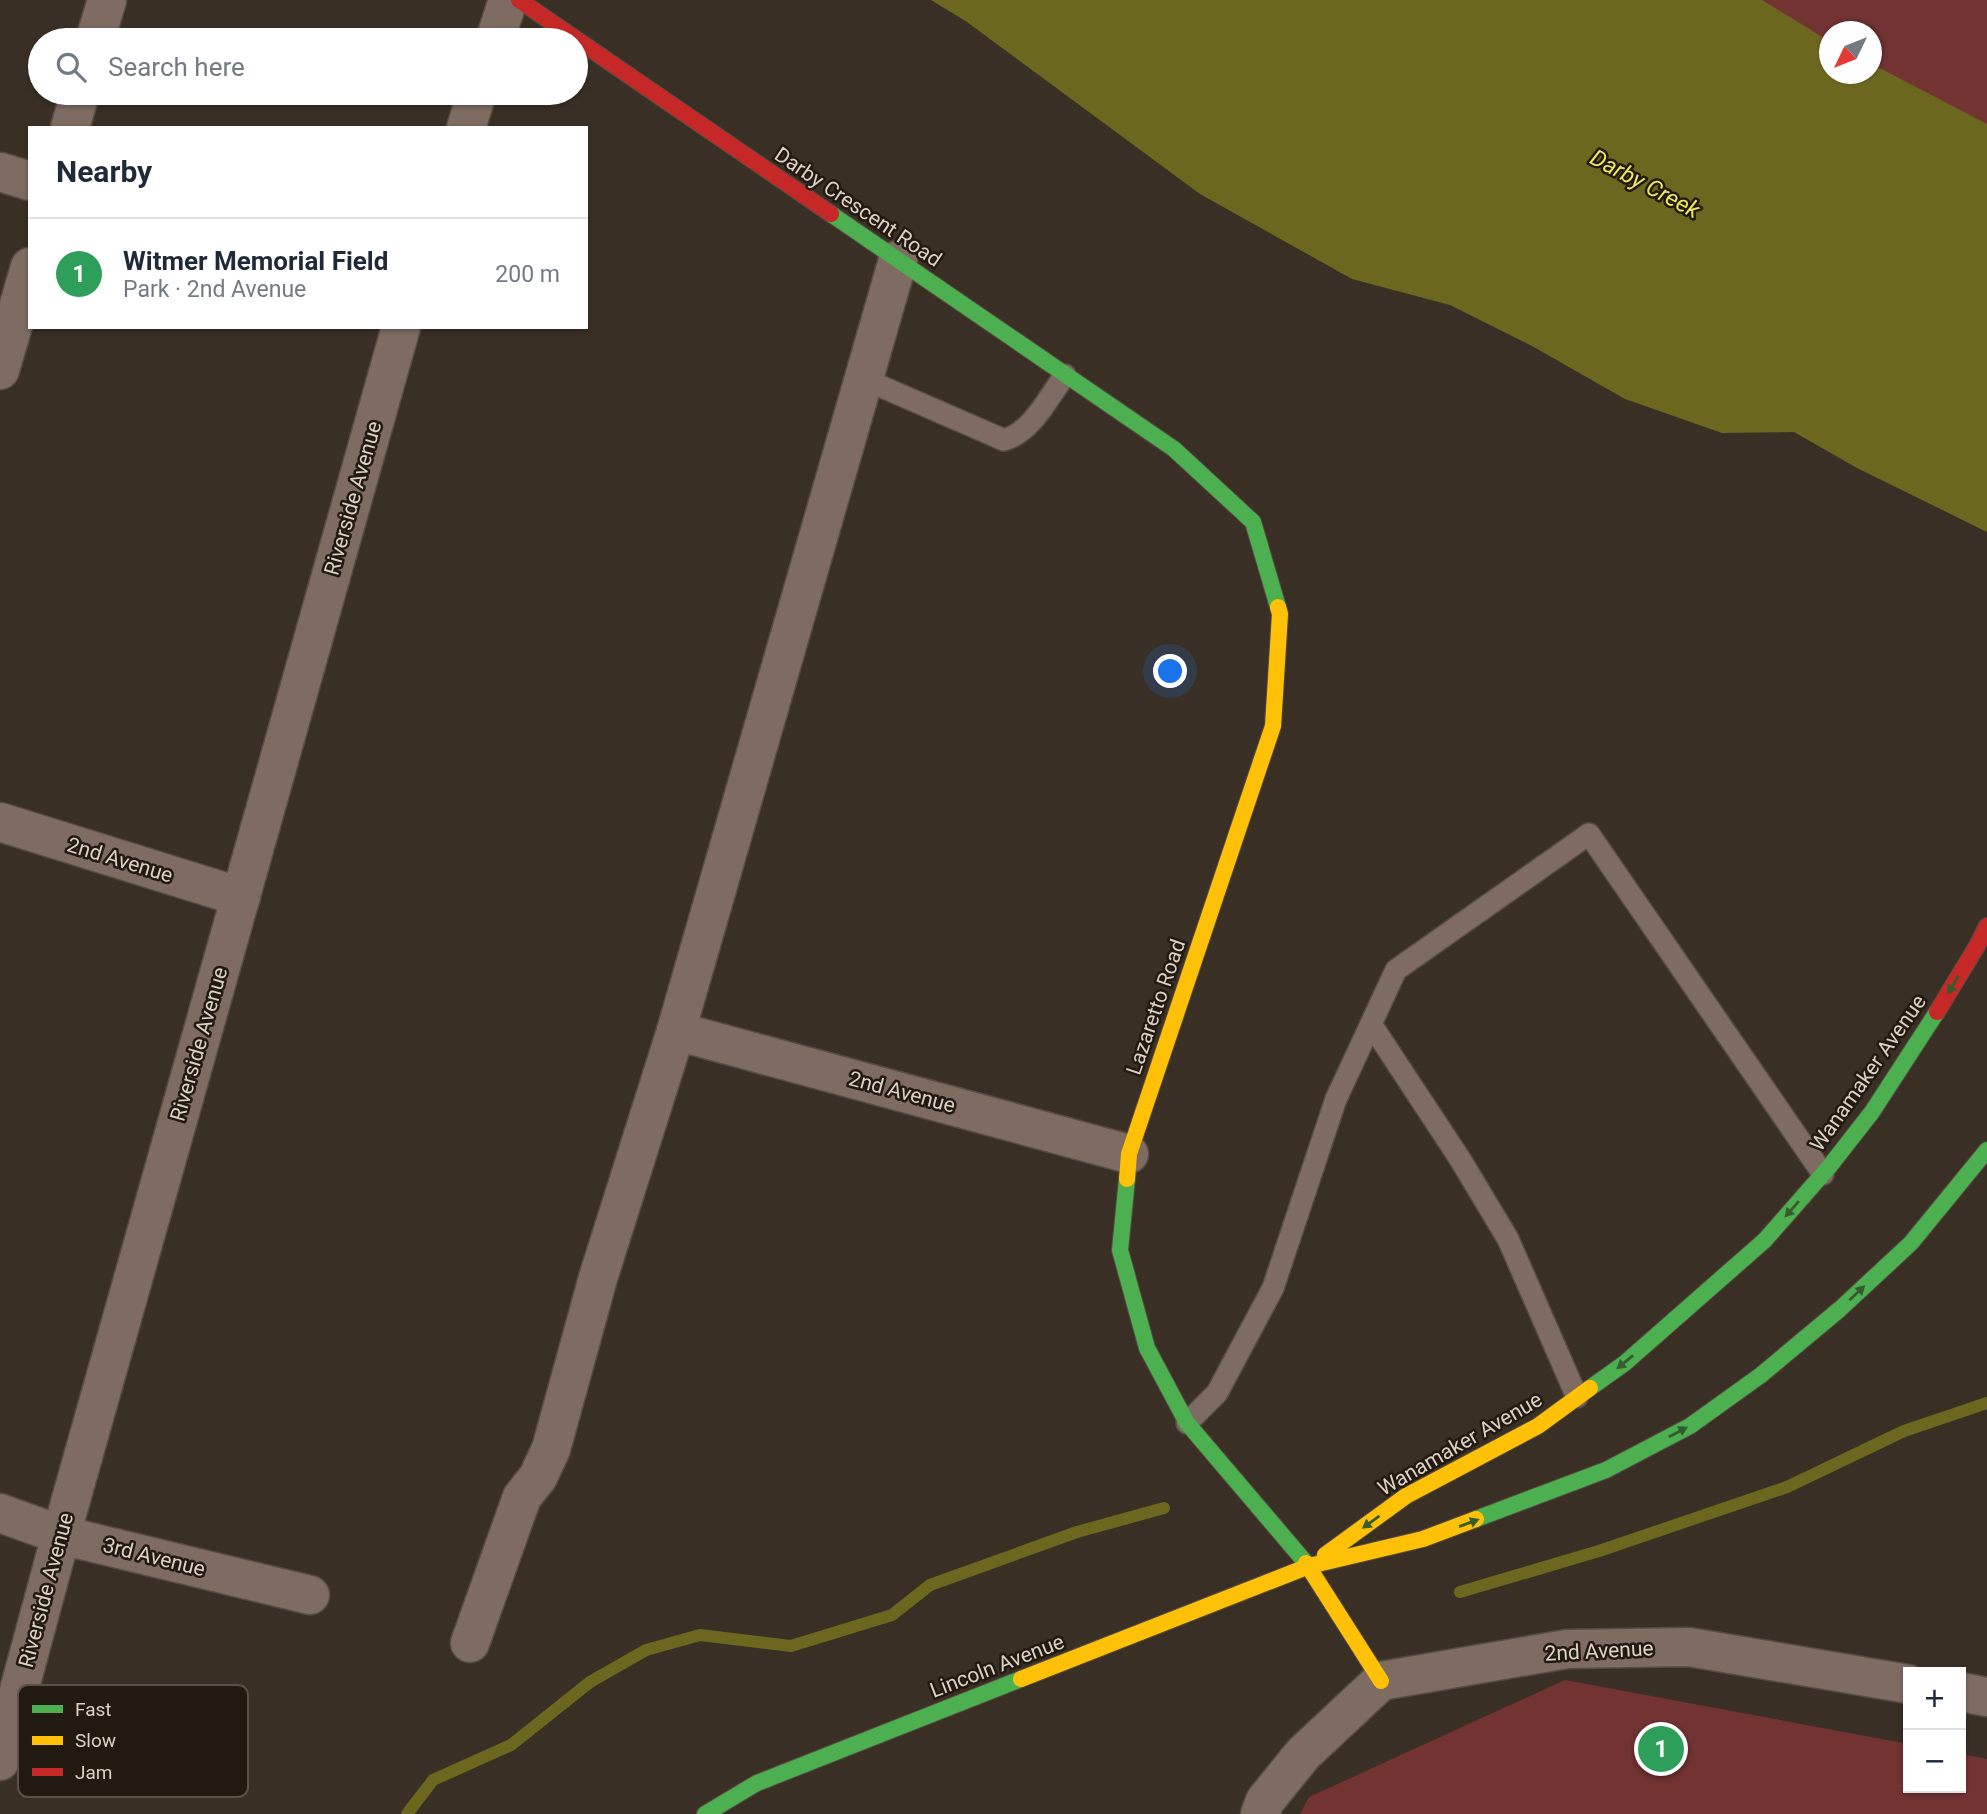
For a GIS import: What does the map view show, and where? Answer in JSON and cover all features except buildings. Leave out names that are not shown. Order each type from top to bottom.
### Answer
[{"type":"main road","name":"Darby Crescent Road","points":[[519,0],[560,28]]},
{"type":"main road","name":"Darby Crescent Road","points":[[588,47],[1174,450]]},
{"type":"main road","name":"Lazaretto Road","points":[[1174,450],[1253,522],[1280,614],[1273,726],[1129,1154],[1120,1250],[1147,1348],[1187,1423],[1309,1566]]},
{"type":"main road","name":"Wanamaker Avenue","points":[[1309,1566],[1406,1496],[1538,1426],[1625,1363],[1765,1240],[1823,1174],[1872,1112],[1919,1043],[1987,926]]},
{"type":"main road","points":[[1381,1681],[1309,1566],[1423,1539],[1485,1517],[1606,1470],[1690,1426],[1761,1376],[1912,1243],[1987,1150]]},
{"type":"main road","name":"Lincoln Avenue","points":[[705,1814],[757,1783],[1309,1566]]},
{"type":"street","points":[[99,28],[107,0]]},
{"type":"street","points":[[499,28],[508,0]]},
{"type":"street","points":[[71,126],[77,105]]},
{"type":"street","points":[[467,126],[473,105]]},
{"type":"street","points":[[0,172],[28,180]]},
{"type":"street","points":[[470,1643],[522,1497],[538,1477],[551,1450],[598,1278],[676,1031],[898,260]]},
{"type":"street","points":[[0,370],[28,274]]},
{"type":"street","name":"Riverside Avenue","points":[[21,1685],[400,329]]},
{"type":"street","name":"2nd Avenue","points":[[0,822],[241,897]]},
{"type":"street","name":"2nd Avenue","points":[[676,1031],[1129,1154]]},
{"type":"street","name":"3rd Avenue","points":[[0,1513],[61,1535],[310,1595]]},
{"type":"street","name":"2nd Avenue","points":[[1381,1681],[1567,1649],[1689,1647],[1903,1683]]},
{"type":"street","points":[[1260,1814],[1265,1801],[1303,1754],[1381,1681]]},
{"type":"street","points":[[1966,1693],[1987,1697]]},
{"type":"street","name":"Riverside Avenue","points":[[0,1761],[18,1694]]},
{"type":"lane","points":[[864,379],[1004,440],[1015,437],[1026,427],[1065,375]]},
{"type":"lane","points":[[1187,1423],[1217,1393],[1273,1288],[1336,1098],[1396,970],[1589,834],[1823,1174]]},
{"type":"lane","points":[[1371,1024],[1460,1159],[1507,1239],[1577,1397]]},
{"type":"shaded area","points":[[1657,0],[1987,0],[1987,147],[1842,84],[1882,84],[1882,21],[1819,21],[1819,74]]},
{"type":"shaded area","points":[[1565,1680],[1903,1743],[1903,1793],[1966,1793],[1966,1755],[1987,1759],[1987,1814],[1300,1814],[1309,1797]]},
{"type":"water","name":"Darby Creek","points":[[931,0],[1762,0],[1819,35],[1819,84],[1882,84],[1882,69],[1987,124],[1987,532],[1857,468],[1794,432],[1722,433],[1625,399],[1532,346],[1450,305],[1352,279],[1200,194],[967,22]]},
{"type":"waterway","points":[[1460,1592],[1599,1551],[1787,1487],[1904,1431],[1987,1403]]},
{"type":"waterway","points":[[407,1814],[433,1780],[511,1745],[590,1682],[646,1650],[700,1635],[791,1646],[892,1615],[930,1585],[1077,1532],[1164,1508]]},
{"type":"traffic: fast","points":[[831,214],[1174,449],[1253,522],[1278,607]]},
{"type":"traffic: fast","points":[[1590,1388],[1625,1363],[1765,1240],[1829,1167],[1872,1112],[1937,1012]]},
{"type":"traffic: fast","points":[[1476,1519],[1606,1470],[1690,1426],[1761,1375],[1840,1309],[1911,1243],[1987,1150]]},
{"type":"traffic: fast","points":[[1127,1179],[1120,1250],[1147,1348],[1187,1423],[1306,1563]]},
{"type":"traffic: fast","points":[[705,1814],[757,1783],[1021,1679]]},
{"type":"traffic: slow","points":[[1127,1179],[1129,1154],[1273,726],[1280,614],[1278,607]]},
{"type":"traffic: slow","points":[[1325,1555],[1406,1496],[1538,1426],[1590,1388]]},
{"type":"traffic: slow","points":[[1021,1679],[1309,1566],[1423,1539],[1476,1519]]},
{"type":"traffic: slow","points":[[1306,1563],[1381,1681]]},
{"type":"traffic: jam","points":[[519,0],[560,28]]},
{"type":"traffic: jam","points":[[588,47],[831,214]]},
{"type":"traffic: jam","points":[[1937,1012],[1987,926]]},
{"type":"place","name":"Witmer Memorial Field","points":[[1661,1749]]}]
